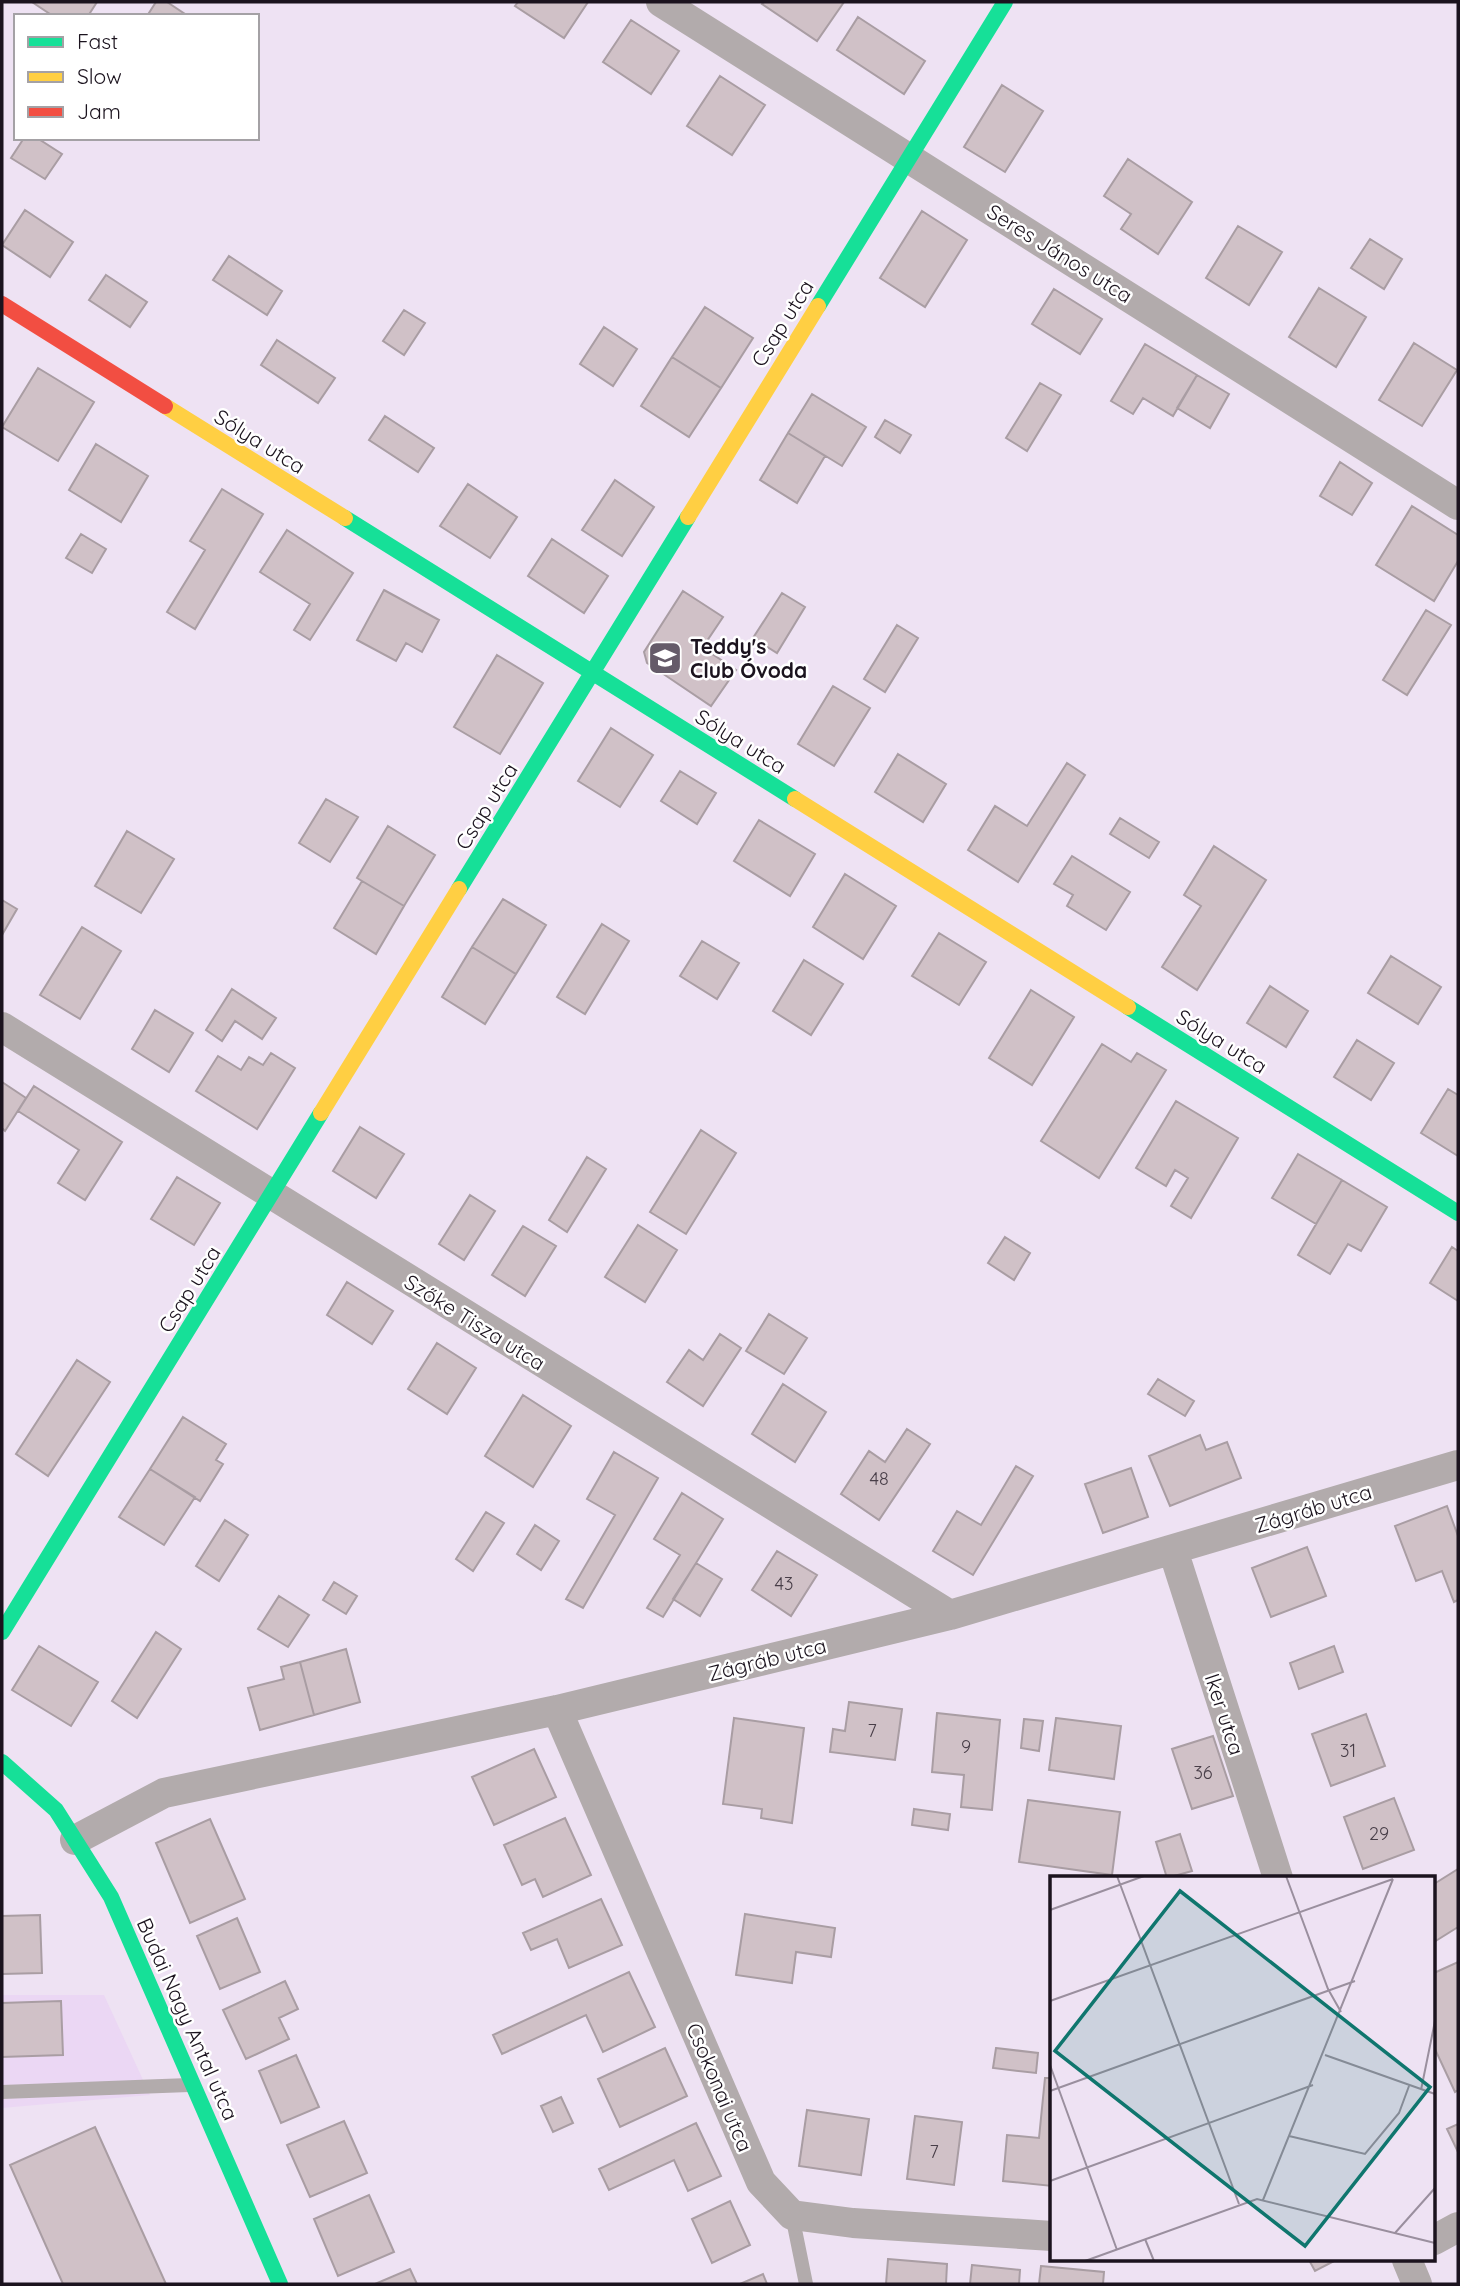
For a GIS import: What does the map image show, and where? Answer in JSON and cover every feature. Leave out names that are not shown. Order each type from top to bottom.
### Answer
[{"type":"street","name":"Seres János utca","points":[[661,2],[1458,505]]},
{"type":"street","name":"Csap utca","points":[[2,1632],[1005,2]]},
{"type":"street","name":"Sólya utca","points":[[2,304],[1458,1213]]},
{"type":"street","name":"Szőke Tisza utca","points":[[2,1027],[950,1615]]},
{"type":"street","name":"Zágráb utca","points":[[75,1840],[164,1793],[557,1710],[950,1615],[1458,1465]]},
{"type":"street","name":"Iker utca","points":[[1173,1550],[1277,1876]]},
{"type":"street","name":"Csokonai utca","points":[[557,1710],[761,2182],[792,2215]]},
{"type":"street","name":"Budai Nagy Antal utca","points":[[2,1762],[56,1810],[111,1897],[281,2284]]},
{"type":"street","points":[[792,2215],[853,2223],[1050,2236]]},
{"type":"street","points":[[1436,2239],[1458,2227]]},
{"type":"street","points":[[1408,2262],[1417,2284]]},
{"type":"lane","points":[[2,2092],[194,2085]]},
{"type":"lane","points":[[792,2215],[806,2284]]},
{"type":"shaded area","points":[[2,1995],[104,1995],[150,2095],[2,2108]]},
{"type":"building","points":[[32,2],[97,2],[89,14],[50,14]]},
{"type":"building","points":[[156,2],[167,2],[185,14],[148,14]]},
{"type":"building","points":[[518,2],[588,2],[564,38],[515,6]]},
{"type":"building","points":[[844,2],[817,41],[762,4]]},
{"type":"building","points":[[858,17],[925,61],[904,94],[837,50]]},
{"type":"building","points":[[631,20],[679,51],[651,94],[603,62]]},
{"type":"building","points":[[720,76],[765,105],[732,155],[687,126]]},
{"type":"building","points":[[1002,85],[1043,111],[1005,172],[964,147]]},
{"type":"building","points":[[23,140],[40,140],[62,154],[45,179],[11,158]]},
{"type":"building","points":[[1128,159],[1192,202],[1158,254],[1121,229],[1131,214],[1104,196]]},
{"type":"building","points":[[25,210],[73,242],[50,277],[2,245]]},
{"type":"building","points":[[922,211],[967,240],[925,307],[880,278]]},
{"type":"building","points":[[1238,226],[1282,252],[1249,305],[1206,278]]},
{"type":"building","points":[[1370,239],[1402,259],[1384,289],[1351,268]]},
{"type":"building","points":[[229,256],[282,291],[267,315],[213,280]]},
{"type":"building","points":[[106,275],[147,302],[130,327],[89,300]]},
{"type":"building","points":[[1319,288],[1366,317],[1336,367],[1289,337]]},
{"type":"building","points":[[1054,289],[1102,319],[1080,354],[1032,324]]},
{"type":"building","points":[[705,307],[753,338],[721,388],[672,357]]},
{"type":"building","points":[[404,310],[425,323],[404,355],[383,341]]},
{"type":"building","points":[[604,327],[637,349],[613,386],[580,364]]},
{"type":"building","points":[[277,340],[335,378],[318,403],[261,365]]},
{"type":"building","points":[[1414,343],[1457,370],[1422,426],[1379,400]]},
{"type":"building","points":[[1145,344],[1197,375],[1173,416],[1143,398],[1133,414],[1111,401]]},
{"type":"building","points":[[672,357],[721,388],[689,437],[641,406]]},
{"type":"building","points":[[38,368],[94,402],[58,461],[2,427]]},
{"type":"building","points":[[1197,375],[1229,394],[1210,428],[1177,408]]},
{"type":"building","points":[[1040,383],[1061,395],[1027,451],[1006,438]]},
{"type":"building","points":[[812,394],[866,427],[842,466],[788,433]]},
{"type":"building","points":[[385,416],[434,448],[418,472],[369,440]]},
{"type":"building","points":[[885,420],[911,435],[900,453],[875,437]]},
{"type":"building","points":[[788,433],[825,456],[797,503],[760,480]]},
{"type":"building","points":[[96,444],[148,476],[121,522],[69,490]]},
{"type":"building","points":[[1340,462],[1372,483],[1352,515],[1320,496]]},
{"type":"building","points":[[615,480],[654,507],[622,556],[582,530]]},
{"type":"building","points":[[468,484],[517,517],[490,558],[440,526]]},
{"type":"building","points":[[222,489],[263,514],[195,629],[167,612],[205,550],[190,541]]},
{"type":"building","points":[[1412,506],[1458,535],[1458,561],[1434,601],[1376,565]]},
{"type":"building","points":[[287,530],[353,573],[310,640],[294,630],[310,604],[260,572]]},
{"type":"building","points":[[81,534],[106,549],[92,573],[66,558]]},
{"type":"building","points":[[552,539],[608,576],[584,613],[528,576]]},
{"type":"building","points":[[384,590],[439,620],[422,652],[406,643],[396,661],[357,640]]},
{"type":"building","points":[[683,591],[723,617],[707,641],[711,653],[736,670],[711,706],[647,663],[644,652]]},
{"type":"building","points":[[782,593],[805,607],[777,653],[753,638]]},
{"type":"building","points":[[1426,610],[1451,625],[1407,695],[1383,680]]},
{"type":"building","points":[[897,625],[918,638],[885,692],[864,679]]},
{"type":"building","points":[[497,655],[543,683],[500,754],[454,727]]},
{"type":"building","points":[[833,686],[870,708],[834,766],[798,744]]},
{"type":"building","points":[[611,728],[653,755],[620,807],[578,781]]},
{"type":"building","points":[[898,754],[946,784],[923,822],[875,792]]},
{"type":"building","points":[[1067,763],[1085,775],[1018,882],[968,850],[995,806],[1027,826]]},
{"type":"building","points":[[680,771],[716,793],[697,824],[661,801]]},
{"type":"building","points":[[326,799],[358,817],[330,862],[299,843]]},
{"type":"building","points":[[1120,818],[1159,842],[1149,858],[1110,834]]},
{"type":"building","points":[[759,820],[815,854],[790,896],[734,861]]},
{"type":"building","points":[[388,826],[435,855],[404,906],[357,878]]},
{"type":"building","points":[[127,831],[174,859],[141,913],[95,886]]},
{"type":"building","points":[[1214,846],[1266,880],[1197,990],[1162,967],[1201,906],[1184,895]]},
{"type":"building","points":[[1072,856],[1130,892],[1106,930],[1067,906],[1073,895],[1054,884]]},
{"type":"building","points":[[845,874],[896,906],[863,959],[813,927]]},
{"type":"building","points":[[362,881],[404,906],[376,954],[334,928]]},
{"type":"building","points":[[503,899],[546,925],[516,974],[472,947]]},
{"type":"building","points":[[2,900],[17,909],[2,935]]},
{"type":"building","points":[[602,924],[629,941],[585,1014],[557,997]]},
{"type":"building","points":[[82,927],[121,951],[80,1019],[40,995]]},
{"type":"building","points":[[939,933],[986,962],[959,1005],[912,976]]},
{"type":"building","points":[[702,941],[739,963],[717,999],[680,976]]},
{"type":"building","points":[[472,947],[516,974],[485,1024],[442,997]]},
{"type":"building","points":[[1391,956],[1441,987],[1418,1024],[1368,993]]},
{"type":"building","points":[[804,960],[843,984],[811,1035],[773,1011]]},
{"type":"building","points":[[1270,986],[1308,1011],[1286,1047],[1247,1023]]},
{"type":"building","points":[[232,989],[276,1018],[262,1039],[235,1021],[222,1041],[206,1030]]},
{"type":"building","points":[[1031,990],[1074,1017],[1032,1085],[989,1058]]},
{"type":"building","points":[[155,1010],[193,1033],[169,1072],[132,1049]]},
{"type":"building","points":[[1357,1040],[1394,1063],[1371,1100],[1334,1077]]},
{"type":"building","points":[[1102,1044],[1131,1062],[1137,1053],[1166,1070],[1099,1178],[1041,1141]]},
{"type":"building","points":[[271,1053],[295,1068],[257,1129],[196,1091],[218,1056],[241,1070],[249,1057],[263,1065]]},
{"type":"building","points":[[2,1082],[26,1098],[5,1131],[2,1128]]},
{"type":"building","points":[[34,1086],[122,1142],[85,1200],[58,1183],[79,1150],[18,1111]]},
{"type":"building","points":[[1448,1089],[1458,1095],[1458,1156],[1421,1133]]},
{"type":"building","points":[[1176,1101],[1238,1138],[1191,1218],[1171,1206],[1188,1178],[1175,1170],[1166,1186],[1136,1168]]},
{"type":"building","points":[[360,1127],[404,1154],[376,1198],[333,1171]]},
{"type":"building","points":[[701,1130],[736,1153],[686,1234],[650,1212]]},
{"type":"building","points":[[1298,1154],[1342,1180],[1316,1224],[1272,1198]]},
{"type":"building","points":[[587,1157],[606,1169],[567,1232],[549,1220]]},
{"type":"building","points":[[177,1177],[220,1203],[194,1245],[151,1219]]},
{"type":"building","points":[[1342,1180],[1387,1207],[1361,1251],[1348,1244],[1330,1274],[1298,1255]]},
{"type":"building","points":[[470,1195],[495,1211],[464,1260],[439,1244]]},
{"type":"building","points":[[638,1225],[677,1250],[645,1302],[605,1277]]},
{"type":"building","points":[[523,1226],[556,1246],[525,1296],[492,1275]]},
{"type":"building","points":[[1005,1237],[1030,1253],[1014,1280],[988,1263]]},
{"type":"building","points":[[1452,1247],[1458,1251],[1458,1301],[1430,1283]]},
{"type":"building","points":[[347,1282],[393,1311],[372,1344],[327,1315]]},
{"type":"building","points":[[769,1314],[807,1338],[784,1374],[746,1351]]},
{"type":"building","points":[[720,1334],[741,1348],[703,1406],[667,1382],[689,1350],[703,1360]]},
{"type":"building","points":[[437,1343],[476,1368],[447,1414],[408,1389]]},
{"type":"building","points":[[77,1360],[110,1382],[48,1476],[16,1454]]},
{"type":"building","points":[[1158,1379],[1194,1401],[1185,1416],[1148,1394]]},
{"type":"building","points":[[783,1384],[826,1412],[795,1462],[752,1434]]},
{"type":"building","points":[[523,1395],[571,1426],[533,1487],[485,1456]]},
{"type":"building","points":[[183,1417],[226,1444],[216,1460],[223,1464],[200,1501],[150,1469]]},
{"type":"building","points":[[907,1429],[930,1444],[879,1520],[841,1494],[869,1451],[885,1462]]},
{"type":"building","points":[[1200,1435],[1206,1450],[1227,1442],[1241,1478],[1170,1506],[1149,1456]]},
{"type":"building","points":[[614,1452],[658,1478],[583,1608],[566,1599],[615,1515],[587,1499]]},
{"type":"building","points":[[1016,1466],[1033,1476],[973,1575],[933,1551],[957,1511],[981,1525]]},
{"type":"building","points":[[1131,1468],[1148,1517],[1103,1533],[1085,1484]]},
{"type":"building","points":[[150,1469],[195,1497],[164,1545],[119,1517]]},
{"type":"building","points":[[682,1493],[723,1519],[663,1617],[647,1608],[680,1555],[654,1539]]},
{"type":"building","points":[[1447,1506],[1458,1536],[1458,1600],[1454,1602],[1442,1571],[1416,1581],[1395,1526]]},
{"type":"building","points":[[486,1512],[504,1523],[473,1571],[456,1559]]},
{"type":"building","points":[[225,1520],[248,1535],[219,1581],[196,1566]]},
{"type":"building","points":[[535,1525],[559,1541],[541,1570],[517,1554]]},
{"type":"building","points":[[1307,1547],[1326,1596],[1271,1617],[1252,1568]]},
{"type":"building","points":[[777,1551],[817,1575],[791,1616],[752,1590]]},
{"type":"building","points":[[696,1563],[722,1579],[700,1616],[673,1599]]},
{"type":"building","points":[[334,1582],[357,1596],[346,1614],[323,1600]]},
{"type":"building","points":[[279,1596],[309,1615],[288,1647],[258,1629]]},
{"type":"building","points":[[156,1632],[181,1649],[137,1718],[112,1701]]},
{"type":"building","points":[[39,1646],[98,1682],[71,1726],[12,1690]]},
{"type":"building","points":[[1334,1646],[1343,1672],[1299,1689],[1290,1663]]},
{"type":"building","points":[[346,1649],[360,1702],[314,1715],[300,1662]]},
{"type":"building","points":[[300,1662],[314,1715],[260,1730],[248,1688],[284,1679],[281,1667]]},
{"type":"building","points":[[849,1702],[902,1709],[895,1760],[830,1752],[833,1729],[845,1731]]},
{"type":"building","points":[[937,1713],[1000,1720],[992,1810],[961,1807],[964,1775],[932,1772]]},
{"type":"building","points":[[1366,1714],[1385,1766],[1331,1786],[1312,1734]]},
{"type":"building","points":[[734,1718],[804,1728],[792,1823],[761,1818],[762,1809],[723,1804]]},
{"type":"building","points":[[1056,1718],[1121,1726],[1114,1779],[1049,1770]]},
{"type":"building","points":[[1024,1719],[1043,1721],[1039,1751],[1021,1748]]},
{"type":"building","points":[[1213,1736],[1233,1796],[1192,1809],[1172,1749]]},
{"type":"building","points":[[534,1749],[556,1797],[494,1825],[472,1777]]},
{"type":"building","points":[[1394,1798],[1414,1850],[1363,1869],[1344,1817]]},
{"type":"building","points":[[1028,1800],[1120,1812],[1112,1875],[1019,1862]]},
{"type":"building","points":[[914,1809],[950,1814],[948,1830],[912,1825]]},
{"type":"building","points":[[565,1818],[591,1875],[543,1897],[535,1879],[522,1885],[504,1845]]},
{"type":"building","points":[[210,1819],[245,1899],[190,1923],[156,1843]]},
{"type":"building","points":[[1180,1834],[1192,1871],[1166,1876],[1156,1842]]},
{"type":"building","points":[[1458,1869],[1458,1927],[1436,1941],[1436,1883]]},
{"type":"building","points":[[601,1899],[622,1945],[569,1968],[557,1939],[531,1950],[523,1933]]},
{"type":"building","points":[[745,1914],[835,1928],[831,1957],[796,1952],[792,1983],[736,1975]]},
{"type":"building","points":[[40,1915],[42,1973],[2,1974],[2,1916]]},
{"type":"building","points":[[237,1918],[260,1972],[220,1989],[197,1936]]},
{"type":"building","points":[[1458,1962],[1458,2090],[1455,2092],[1436,2051],[1436,1972]]},
{"type":"building","points":[[629,1972],[655,2027],[603,2052],[586,2015],[502,2054],[493,2035]]},
{"type":"building","points":[[285,1981],[298,2009],[279,2018],[289,2039],[246,2059],[223,2010]]},
{"type":"building","points":[[61,2001],[63,2055],[2,2057],[2,2003]]},
{"type":"building","points":[[665,2048],[687,2096],[620,2127],[598,2079]]},
{"type":"building","points":[[996,2048],[1038,2053],[1036,2073],[993,2068]]},
{"type":"building","points":[[296,2055],[319,2107],[281,2123],[259,2071]]},
{"type":"building","points":[[1045,2078],[1050,2078],[1050,2186],[1003,2181],[1007,2135],[1039,2138]]},
{"type":"building","points":[[561,2097],[573,2123],[553,2132],[541,2106]]},
{"type":"building","points":[[807,2110],[869,2119],[861,2175],[799,2166]]},
{"type":"building","points":[[915,2116],[962,2122],[954,2185],[907,2179]]},
{"type":"building","points":[[344,2121],[367,2173],[310,2197],[287,2145]]},
{"type":"building","points":[[696,2123],[721,2176],[688,2191],[674,2160],[609,2190],[599,2169]]},
{"type":"building","points":[[1458,2124],[1458,2152],[1447,2129]]},
{"type":"building","points":[[95,2127],[166,2284],[63,2284],[10,2165]]},
{"type":"building","points":[[369,2195],[394,2252],[338,2276],[314,2219]]},
{"type":"building","points":[[730,2201],[750,2245],[712,2263],[692,2219]]},
{"type":"building","points":[[888,2259],[947,2264],[946,2284],[886,2284]]},
{"type":"building","points":[[1310,2262],[1332,2262],[1315,2271]]},
{"type":"building","points":[[972,2265],[1020,2270],[1019,2284],[970,2284]]},
{"type":"building","points":[[1041,2266],[1104,2272],[1103,2284],[1039,2284]]},
{"type":"building","points":[[410,2269],[417,2284],[375,2284]]},
{"type":"building","points":[[763,2274],[767,2284],[740,2284]]},
{"type":"traffic: fast","points":[[818,306],[1005,2]]},
{"type":"traffic: fast","points":[[459,889],[688,517]]},
{"type":"traffic: fast","points":[[345,518],[795,799]]},
{"type":"traffic: fast","points":[[1128,1007],[1458,1213]]},
{"type":"traffic: fast","points":[[2,1632],[321,1113]]},
{"type":"traffic: fast","points":[[2,1762],[56,1810],[111,1897],[280,2284]]},
{"type":"traffic: slow","points":[[688,517],[818,306]]},
{"type":"traffic: slow","points":[[165,406],[345,518]]},
{"type":"traffic: slow","points":[[795,799],[1128,1007]]},
{"type":"traffic: slow","points":[[321,1113],[459,889]]},
{"type":"traffic: jam","points":[[2,304],[165,406]]},
{"type":"place","name":"Teddy's Club Óvoda","points":[[665,658]]}]
